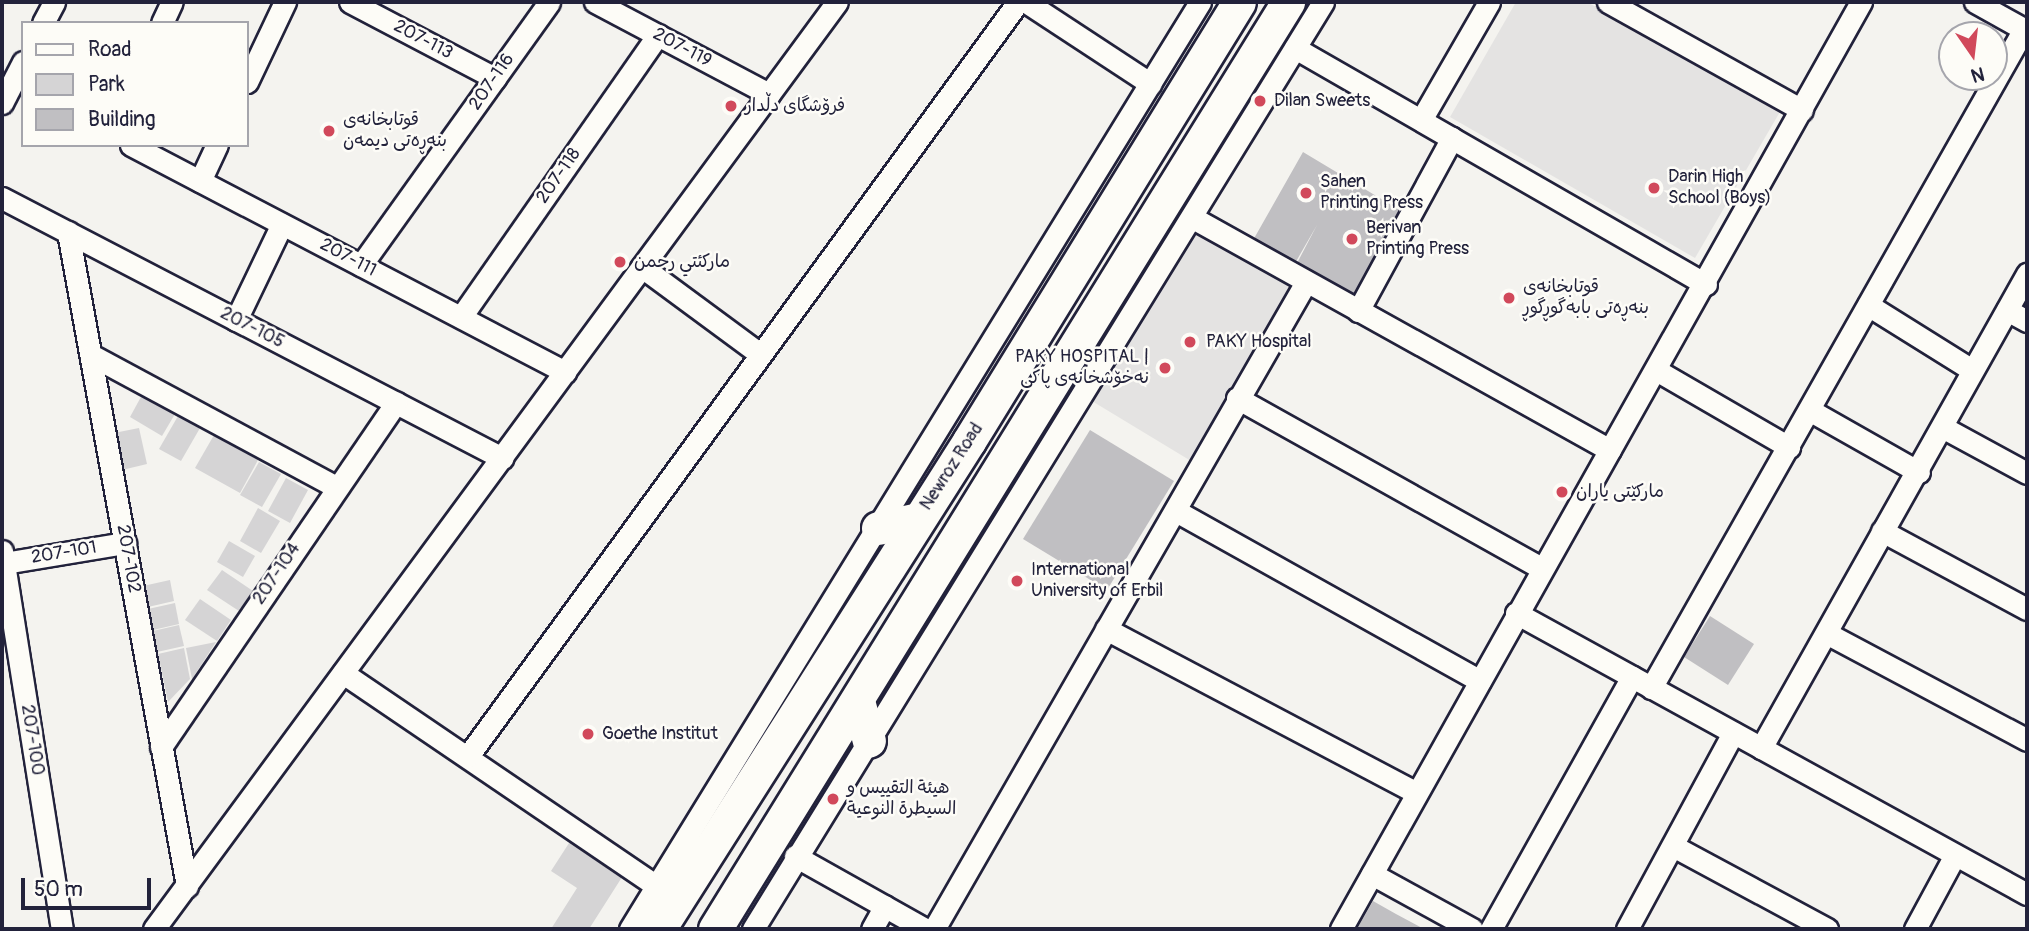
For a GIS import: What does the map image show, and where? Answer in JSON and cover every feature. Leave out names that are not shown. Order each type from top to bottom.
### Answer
[{"type":"main road","name":"Newroz Road","points":[[659,929],[977,428],[1239,2]]},
{"type":"main road","points":[[715,929],[1288,2]]},
{"type":"main road","points":[[977,428],[1021,434]]},
{"type":"main road","points":[[977,428],[1000,468]]},
{"type":"main road","points":[[877,528],[918,519]]},
{"type":"main road","points":[[858,701],[869,741]]},
{"type":"main road","points":[[734,760],[738,804]]},
{"type":"street","points":[[44,21],[54,2]]},
{"type":"street","points":[[163,21],[172,2]]},
{"type":"street","points":[[248,80],[285,2]]},
{"type":"street","name":"207-113","points":[[350,2],[495,78]]},
{"type":"street","name":"207-116","points":[[361,265],[549,2]]},
{"type":"street","name":"207-119","points":[[595,2],[769,94]]},
{"type":"street","points":[[154,929],[837,2]]},
{"type":"street","points":[[468,756],[1018,2]]},
{"type":"street","points":[[1026,2],[1151,84]]},
{"type":"street","points":[[630,929],[1200,2]]},
{"type":"street","points":[[753,929],[795,856],[1193,218],[1323,2]]},
{"type":"street","points":[[1421,120],[1489,2]]},
{"type":"street","points":[[1608,2],[1802,110]]},
{"type":"street","points":[[1341,929],[1541,568],[1706,284],[1861,2]]},
{"type":"street","points":[[1491,929],[1811,411],[1868,305],[2026,30],[1975,2]]},
{"type":"street","name":"207-118","points":[[461,317],[658,35]]},
{"type":"street","points":[[1295,48],[1706,284]]},
{"type":"street","points":[[2,103],[17,86]]},
{"type":"street","points":[[1358,311],[1452,138]]},
{"type":"street","name":"207-111","points":[[135,147],[565,372]]},
{"type":"street","points":[[200,181],[216,147]]},
{"type":"street","name":"207-105","points":[[2,198],[502,458]]},
{"type":"street","points":[[1193,218],[1610,450]]},
{"type":"street","points":[[1151,220],[1180,239]]},
{"type":"street","points":[[236,320],[282,224]]},
{"type":"street","name":"207-102","points":[[68,232],[187,886]]},
{"type":"street","points":[[642,267],[760,354]]},
{"type":"street","points":[[1761,748],[1828,634],[1882,531],[1944,428],[1972,370],[2027,274]]},
{"type":"street","points":[[934,929],[1306,282]]},
{"type":"street","points":[[1868,305],[1972,370]]},
{"type":"street","points":[[2007,310],[2027,321]]},
{"type":"street","points":[[91,355],[336,487]]},
{"type":"street","points":[[1656,370],[1789,447]]},
{"type":"street","points":[[1237,398],[1541,568]]},
{"type":"street","name":"207-104","points":[[161,747],[336,487],[396,403]]},
{"type":"street","points":[[1811,411],[1919,472]]},
{"type":"street","points":[[1944,428],[2027,472]]},
{"type":"street","points":[[1176,511],[1480,681]]},
{"type":"street","points":[[1882,531],[2027,609]]},
{"type":"street","name":"207-101","points":[[3,568],[125,543]]},
{"type":"street","name":"207-100","points":[[3,568],[62,929]]},
{"type":"street","points":[[1516,613],[2027,894]]},
{"type":"street","points":[[1106,629],[1415,792]]},
{"type":"street","points":[[1828,634],[2027,740]]},
{"type":"street","points":[[343,673],[656,886]]},
{"type":"street","points":[[1627,929],[1733,733]]},
{"type":"street","points":[[1673,846],[1827,929]]},
{"type":"street","points":[[1915,929],[1955,855]]},
{"type":"street","points":[[795,856],[925,929]]},
{"type":"street","points":[[1372,874],[1472,929]]},
{"type":"street","points":[[872,929],[885,906]]},
{"type":"shaded area","name":"Darin High School (Boys)","points":[[1516,2],[1587,2],[1781,110],[1695,258],[1450,117]]},
{"type":"shaded area","name":"PAKY Hospital","points":[[1188,223],[1297,286],[1196,464],[1082,395]]},
{"type":"green space","points":[[142,395],[175,414],[162,436],[130,417]]},
{"type":"green space","points":[[178,416],[200,428],[181,461],[159,449]]},
{"type":"green space","points":[[139,428],[147,464],[122,470],[114,433]]},
{"type":"green space","points":[[214,435],[258,460],[240,493],[195,468]]},
{"type":"green space","points":[[259,462],[281,474],[262,507],[240,495]]},
{"type":"green space","points":[[286,478],[308,490],[290,523],[268,511]]},
{"type":"green space","points":[[258,508],[280,521],[261,553],[240,541]]},
{"type":"green space","points":[[229,541],[255,556],[243,577],[217,562]]},
{"type":"green space","points":[[222,570],[253,591],[239,611],[207,590]]},
{"type":"green space","points":[[170,580],[174,601],[148,607],[143,586]]},
{"type":"green space","points":[[200,599],[231,620],[217,641],[185,620]]},
{"type":"green space","points":[[175,603],[179,624],[153,630],[148,609]]},
{"type":"green space","points":[[179,625],[184,646],[157,652],[153,631]]},
{"type":"green space","points":[[216,642],[192,679],[186,648]]},
{"type":"green space","points":[[184,648],[190,679],[168,702],[158,654]]},
{"type":"green space","points":[[571,840],[624,874],[589,929],[551,929],[577,888],[551,871]]},
{"type":"building","name":"Berivan Printing Press","points":[[1303,152],[1408,215],[1360,303],[1295,267],[1317,225],[1294,265],[1252,242]]},
{"type":"building","name":"International University of Erbil","points":[[1090,430],[1174,481],[1107,590],[1023,539]]},
{"type":"building","points":[[1710,616],[1754,644],[1728,685],[1684,657]]},
{"type":"building","points":[[1373,901],[1396,914],[1424,929],[1357,929]]},
{"type":"place","name":"Dilan Sweets","points":[[1260,101]]},
{"type":"place","name":"فرۆشگای دڵدار","points":[[731,106]]},
{"type":"place","name":"قوتابخانەی بنەڕەتی دیمەن","points":[[329,131]]},
{"type":"place","name":"Darin High School (Boys)","points":[[1654,188]]},
{"type":"place","name":"Sahen Printing Press","points":[[1306,193]]},
{"type":"place","name":"Berivan Printing Press","points":[[1352,239]]},
{"type":"place","name":"ماركئتي رحمن","points":[[620,262]]},
{"type":"place","name":"قوتابخانەی بنەڕەتی بابەگوڕگوڕ","points":[[1509,298]]},
{"type":"place","name":"PAKY Hospital","points":[[1190,342]]},
{"type":"place","name":"PAKY HOSPITAL | نەخۆشخانەی پاکی","points":[[1165,368]]},
{"type":"place","name":"مارکێتی یاران","points":[[1562,492]]},
{"type":"place","name":"International University of Erbil","points":[[1017,581]]},
{"type":"place","name":"Goethe Institut","points":[[588,734]]},
{"type":"place","name":"هيئة التقييس و السيطرة النوعية","points":[[833,799]]}]
